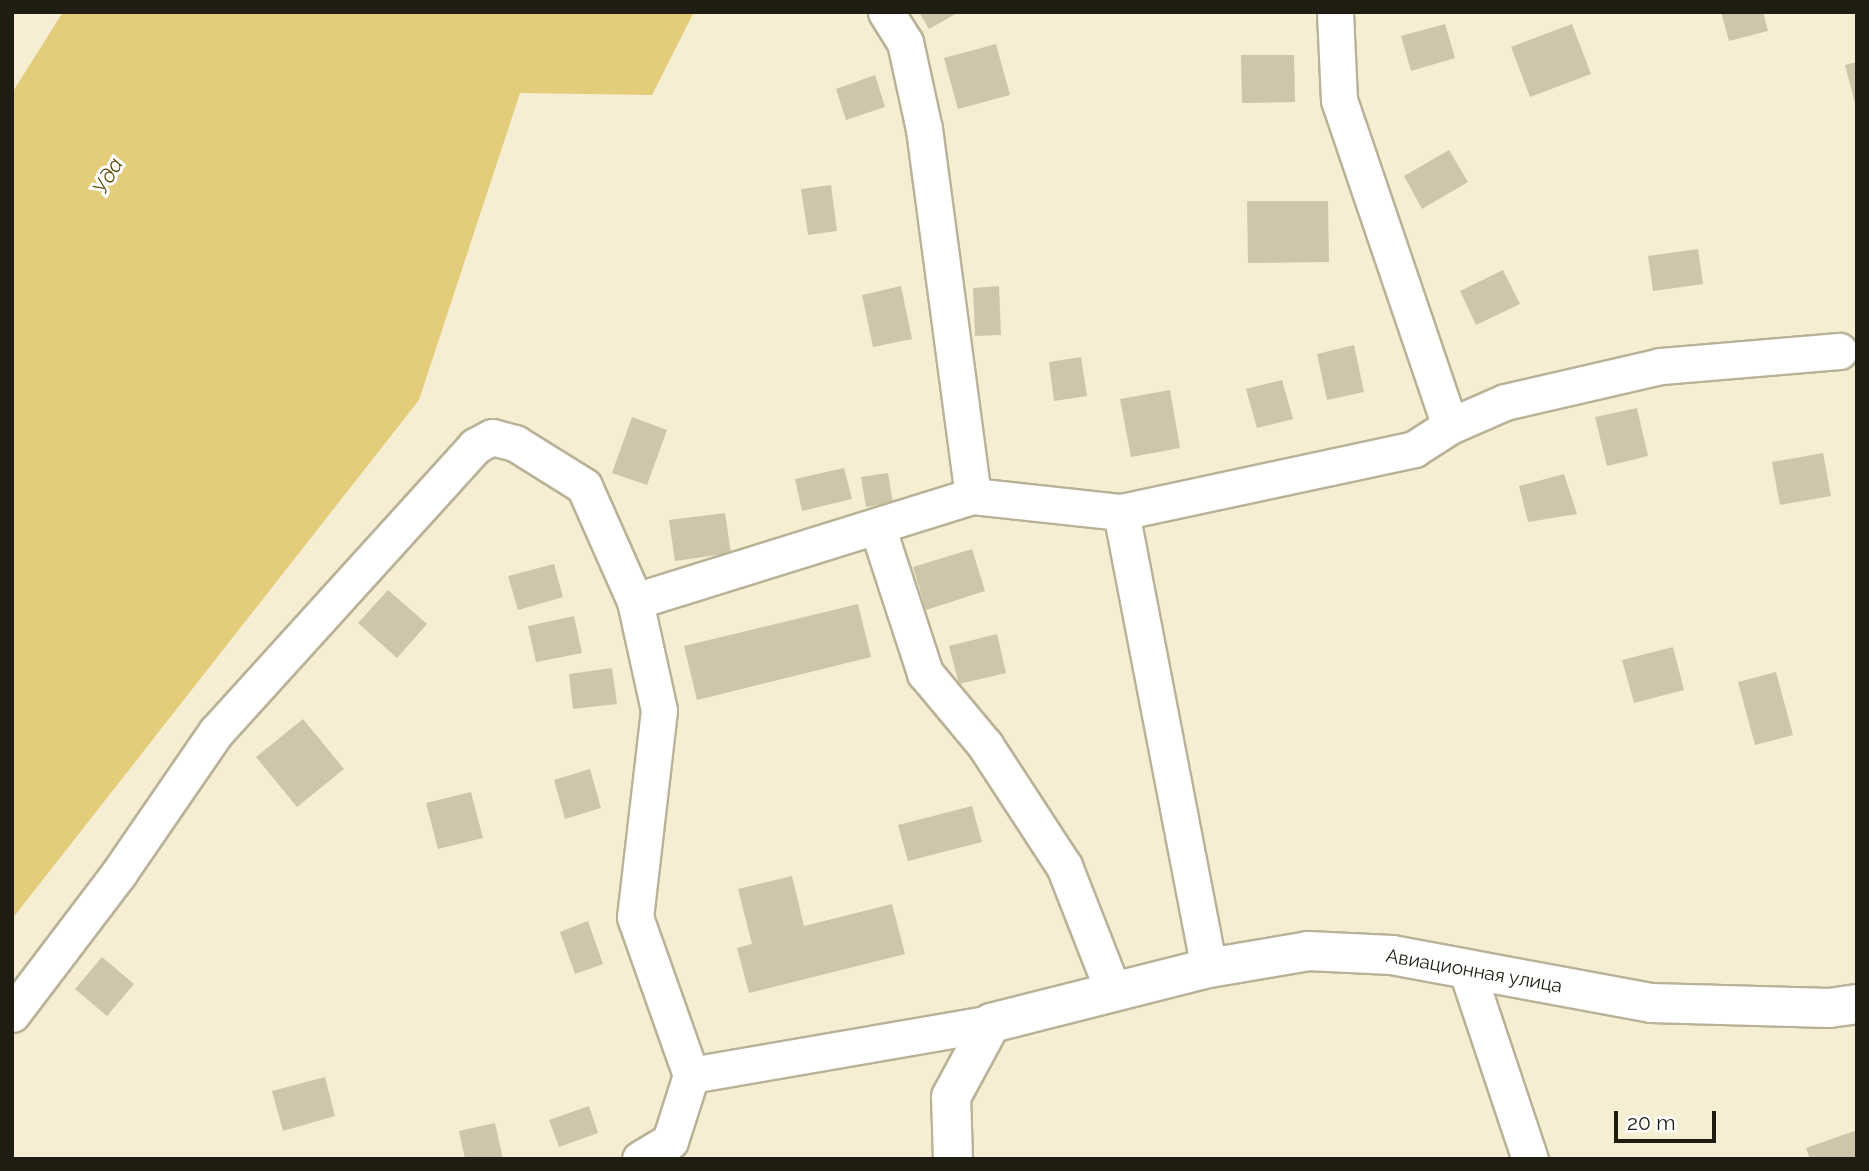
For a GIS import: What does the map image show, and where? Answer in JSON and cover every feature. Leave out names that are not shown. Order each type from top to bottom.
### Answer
[{"type":"street","points":[[886,12],[905,42],[925,129],[973,496]]},
{"type":"street","points":[[1335,12],[1339,100],[1450,426]]},
{"type":"street","points":[[635,601],[973,496],[1121,512],[1414,449],[1450,426],[1505,402],[1661,366],[1839,351]]},
{"type":"street","points":[[12,1014],[119,873],[216,732],[475,446],[492,437],[515,443],[584,486],[635,601],[659,710],[635,917],[691,1075],[670,1141],[640,1159]]},
{"type":"street","points":[[1121,512],[1209,968]]},
{"type":"street","points":[[877,526],[925,673],[985,745],[1064,866],[1113,991]]},
{"type":"street","name":"Авиационная улица","points":[[991,1023],[1209,968],[1308,951],[1392,955],[1651,1003],[1829,1008],[1857,1004]]},
{"type":"street","points":[[1465,968],[1530,1159]]},
{"type":"street","points":[[691,1075],[991,1023]]},
{"type":"street","points":[[953,1159],[951,1097],[991,1023]]},
{"type":"water","name":"Уда","points":[[63,12],[694,12],[652,95],[520,93],[419,400],[12,919],[12,93]]},
{"type":"building","points":[[919,12],[959,12],[929,29]]},
{"type":"building","points":[[1721,12],[1763,12],[1768,31],[1729,41]]},
{"type":"building","points":[[1445,24],[1455,58],[1411,71],[1401,36]]},
{"type":"building","points":[[1572,24],[1591,74],[1530,97],[1511,47]]},
{"type":"building","points":[[996,44],[1010,95],[958,109],[944,58]]},
{"type":"building","points":[[1241,55],[1294,55],[1295,102],[1242,103]]},
{"type":"building","points":[[1857,62],[1857,106],[1856,107],[1845,65]]},
{"type":"building","points":[[875,75],[885,107],[846,120],[836,89]]},
{"type":"building","points":[[1449,150],[1468,182],[1422,209],[1404,176]]},
{"type":"building","points":[[831,185],[837,231],[808,235],[801,189]]},
{"type":"building","points":[[1247,201],[1328,201],[1329,262],[1248,263]]},
{"type":"building","points":[[1698,249],[1703,284],[1653,291],[1648,256]]},
{"type":"building","points":[[1503,270],[1520,304],[1476,325],[1460,291]]},
{"type":"building","points":[[901,286],[912,339],[873,347],[862,295]]},
{"type":"building","points":[[999,286],[1001,335],[975,336],[973,288]]},
{"type":"building","points":[[1354,345],[1364,392],[1327,400],[1317,354]]},
{"type":"building","points":[[1081,357],[1087,396],[1054,401],[1049,362]]},
{"type":"building","points":[[1282,380],[1293,419],[1257,428],[1246,389]]},
{"type":"building","points":[[1170,390],[1180,448],[1131,457],[1120,399]]},
{"type":"building","points":[[1637,408],[1648,456],[1607,466],[1595,417]]},
{"type":"building","points":[[632,417],[667,430],[647,485],[612,473]]},
{"type":"building","points":[[1823,453],[1831,496],[1780,505],[1772,462]]},
{"type":"building","points":[[844,468],[852,499],[802,511],[795,479]]},
{"type":"building","points":[[888,473],[893,503],[866,507],[861,477]]},
{"type":"building","points":[[1564,474],[1577,514],[1528,522],[1519,486]]},
{"type":"building","points":[[725,513],[731,553],[675,561],[669,520]]},
{"type":"building","points":[[972,549],[985,591],[926,610],[913,567]]},
{"type":"building","points":[[554,564],[563,597],[518,610],[508,576]]},
{"type":"building","points":[[388,590],[427,624],[397,658],[358,623]]},
{"type":"building","points":[[858,604],[871,657],[697,700],[684,646]]},
{"type":"building","points":[[574,616],[582,653],[536,662],[528,626]]},
{"type":"building","points":[[997,634],[1006,673],[959,684],[949,646]]},
{"type":"building","points":[[1673,647],[1684,690],[1634,703],[1622,660]]},
{"type":"building","points":[[612,668],[617,704],[573,709],[569,674]]},
{"type":"building","points":[[1776,672],[1793,735],[1755,745],[1738,682]]},
{"type":"building","points":[[303,719],[344,769],[297,807],[256,757]]},
{"type":"building","points":[[590,769],[601,808],[565,819],[554,780]]},
{"type":"building","points":[[471,792],[483,838],[438,849],[426,803]]},
{"type":"building","points":[[972,806],[982,842],[908,861],[898,825]]},
{"type":"building","points":[[792,876],[804,926],[892,904],[905,954],[749,993],[737,948],[752,944],[738,889]]},
{"type":"building","points":[[588,921],[603,964],[575,974],[560,932]]},
{"type":"building","points":[[102,957],[134,984],[107,1016],[75,989]]},
{"type":"building","points":[[325,1077],[335,1116],[283,1131],[272,1091]]},
{"type":"building","points":[[589,1106],[598,1133],[559,1147],[549,1120]]},
{"type":"building","points":[[495,1123],[503,1159],[465,1159],[459,1131]]},
{"type":"building","points":[[1857,1130],[1857,1159],[1810,1159],[1806,1148]]}]
